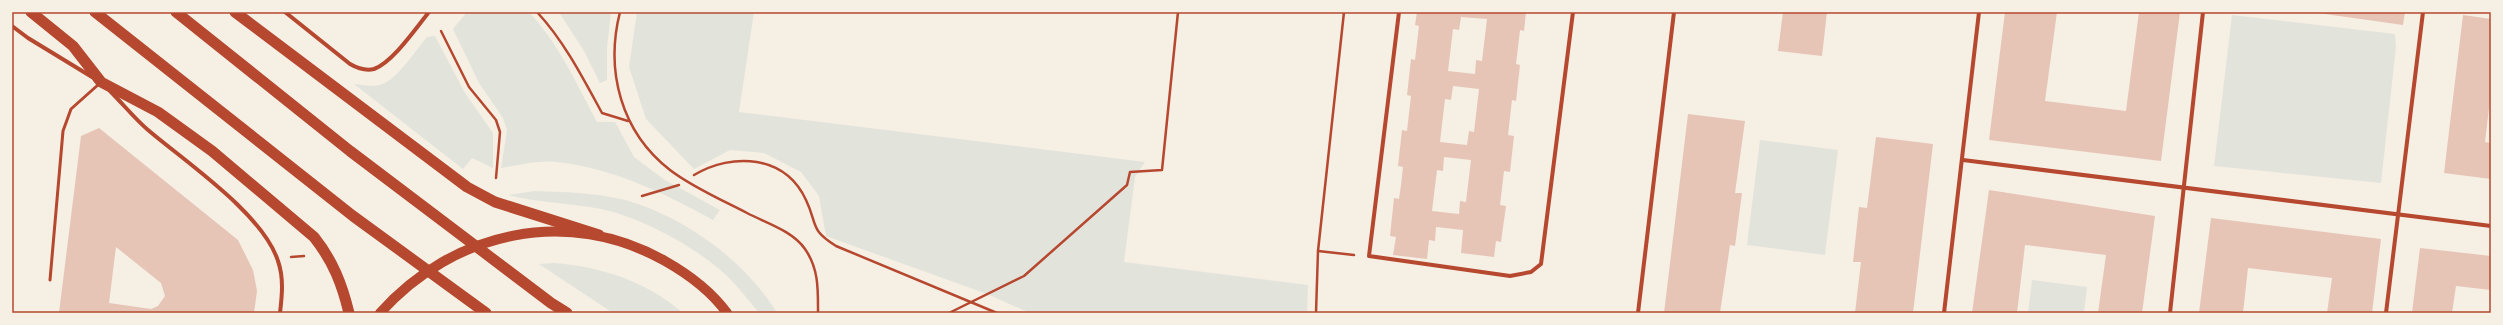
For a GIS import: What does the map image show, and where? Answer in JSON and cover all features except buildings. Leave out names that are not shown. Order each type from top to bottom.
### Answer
[{"type":"highway","points":[[31,12],[72,46],[101,82],[158,112],[212,151],[292,216],[314,237],[328,255],[340,279],[349,313]]},
{"type":"highway","points":[[95,12],[353,216],[486,313]]},
{"type":"highway","points":[[176,12],[350,151],[551,303],[567,313]]},
{"type":"highway","points":[[235,12],[467,187],[495,202],[599,235]]},
{"type":"main road","points":[[380,313],[402,290],[433,267],[460,253],[504,237],[525,232],[555,230],[599,235],[644,249],[685,273],[720,304],[727,313]]},
{"type":"street","points":[[285,12],[350,64],[360,69],[373,69],[384,64],[429,12]]},
{"type":"street","points":[[1399,12],[1369,256],[1510,276],[1530,272],[1542,264],[1573,12]]},
{"type":"street","points":[[1638,313],[1674,12]]},
{"type":"street","points":[[1944,313],[1963,160],[1979,12]]},
{"type":"street","points":[[2170,313],[2203,12]]},
{"type":"street","points":[[2386,313],[2423,12]]},
{"type":"street","points":[[12,26],[28,38],[101,82],[147,129],[232,202],[267,237],[278,261],[282,275],[280,313]]},
{"type":"street","points":[[1963,160],[2491,226]]},
{"type":"lane","points":[[50,280],[63,131],[71,109],[101,82]]},
{"type":"path","points":[[537,12],[548,23],[578,69],[602,113],[629,121]]},
{"type":"path","points":[[620,12],[614,41],[614,66],[620,95],[629,121],[644,145],[670,170],[733,206],[797,239],[806,249],[816,270],[818,313]]},
{"type":"path","points":[[948,313],[1024,276],[1127,185],[1130,172],[1162,170],[1178,12]]},
{"type":"path","points":[[1316,313],[1318,251],[1344,12]]},
{"type":"path","points":[[441,30],[469,87],[496,120],[500,132],[496,178]]},
{"type":"path","points":[[694,175],[718,163],[740,160],[748,159],[770,165],[792,180],[806,200],[819,236],[836,246],[997,313]]},
{"type":"path","points":[[642,196],[679,185]]},
{"type":"path","points":[[1318,251],[1369,256]]},
{"type":"path","points":[[286,259],[302,255],[309,259]]},
{"type":"shaded area","points":[[467,12],[529,12],[558,50],[597,122],[615,122],[634,157],[665,180],[720,210],[713,220],[657,191],[598,170],[556,162],[529,163],[501,168],[507,130],[503,118],[479,83],[453,29]]},
{"type":"shaded area","points":[[559,12],[611,12],[607,48],[607,80],[600,83],[584,51]]},
{"type":"shaded area","points":[[637,12],[754,12],[739,112],[1145,162],[1135,177],[1124,262],[1308,285],[1307,313],[1030,313],[987,294],[826,236],[819,196],[801,172],[764,153],[730,150],[694,169],[646,119],[629,67]]},
{"type":"shaded area","points":[[2232,15],[2395,34],[2396,47],[2381,183],[2214,166]]},
{"type":"shaded area","points":[[435,36],[465,93],[493,133],[493,168],[472,158],[463,169],[354,84],[373,86],[385,83],[402,68],[427,37]]},
{"type":"shaded area","points":[[1760,140],[1838,150],[1825,255],[1747,245]]},
{"type":"shaded area","points":[[535,191],[589,194],[616,198],[641,205],[681,223],[718,248],[735,263],[765,295],[777,313],[759,313],[734,283],[718,268],[678,240],[647,225],[631,218],[601,209],[531,200],[508,195]]},
{"type":"shaded area","points":[[554,263],[589,268],[623,278],[654,292],[683,313],[613,313],[539,264]]},
{"type":"shaded area","points":[[2032,280],[2087,287],[2084,313],[2028,313]]}]
